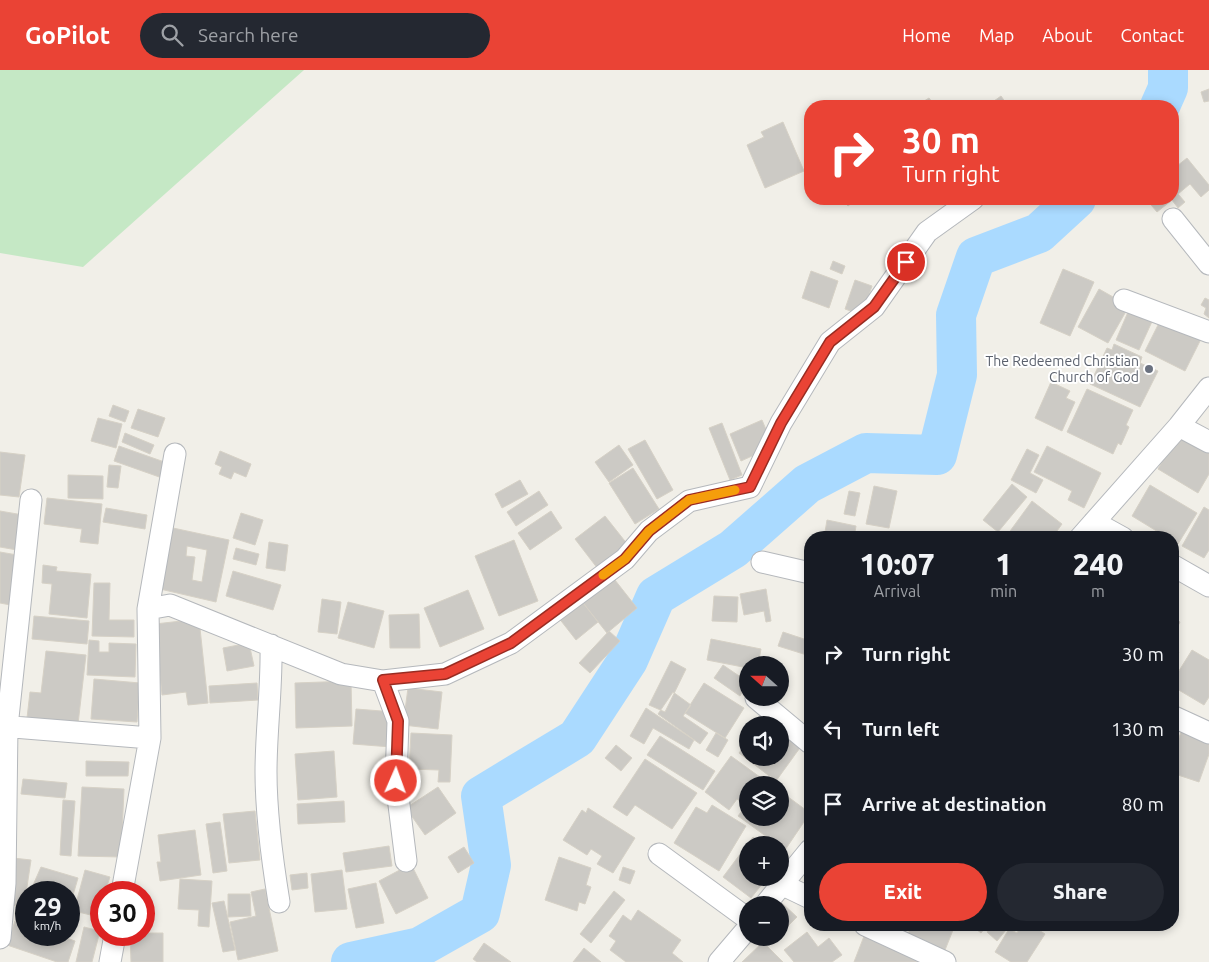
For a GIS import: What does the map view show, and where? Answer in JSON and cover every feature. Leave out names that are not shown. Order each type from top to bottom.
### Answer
[{"type":"street","points":[[148,609],[170,605],[341,674],[383,680],[445,674],[511,643],[625,559],[649,531],[689,500],[750,487],[781,423],[830,342],[874,307],[927,232],[965,205]]},
{"type":"street","points":[[1173,219],[1209,264]]},
{"type":"street","points":[[1124,300],[1209,332]]},
{"type":"street","points":[[1086,531],[1179,426],[1209,388]]},
{"type":"street","points":[[1179,426],[1209,442]]},
{"type":"street","points":[[124,881],[150,738],[148,609],[175,454]]},
{"type":"street","points":[[0,938],[3,883],[3,726],[31,500]]},
{"type":"street","points":[[1094,522],[1110,531]]},
{"type":"street","points":[[762,562],[804,572]]},
{"type":"street","points":[[1179,569],[1209,586]]},
{"type":"street","points":[[271,645],[272,687],[266,790],[268,828],[279,902]]},
{"type":"street","points":[[383,680],[398,721],[396,781],[406,861]]},
{"type":"street","points":[[766,706],[804,738]]},
{"type":"street","points":[[1179,719],[1209,733]]},
{"type":"street","points":[[3,726],[150,738]]},
{"type":"street","points":[[659,854],[739,912]]},
{"type":"street","points":[[789,875],[804,857]]},
{"type":"street","points":[[772,896],[779,886]]},
{"type":"street","points":[[785,886],[804,895]]},
{"type":"street","points":[[878,931],[945,962]]},
{"type":"street","points":[[719,962],[739,939]]},
{"type":"street","points":[[110,962],[113,946]]},
{"type":"green space","points":[[0,70],[304,70],[83,267],[0,253]]},
{"type":"building","points":[[1209,89],[1209,101],[1204,102],[1201,92]]},
{"type":"building","points":[[1001,96],[1004,100],[995,100]]},
{"type":"building","points":[[783,122],[804,171],[765,188],[747,145],[764,137],[761,132]]},
{"type":"building","points":[[1187,158],[1209,185],[1209,190],[1201,197],[1190,184],[1179,193],[1179,164]]},
{"type":"building","points":[[1179,195],[1185,202],[1178,208],[1176,205],[1179,205]]},
{"type":"building","points":[[1151,205],[1166,205],[1157,212]]},
{"type":"building","points":[[833,261],[845,266],[842,274],[830,269]]},
{"type":"building","points":[[1063,269],[1094,282],[1070,336],[1040,323]]},
{"type":"building","points":[[811,271],[838,281],[829,308],[802,298]]},
{"type":"building","points":[[855,280],[872,286],[862,315],[845,309]]},
{"type":"building","points":[[1099,289],[1129,306],[1108,343],[1078,327]]},
{"type":"building","points":[[1205,298],[1209,300],[1209,318],[1204,314],[1206,308],[1201,305]]},
{"type":"building","points":[[1131,305],[1155,315],[1139,350],[1116,340]]},
{"type":"building","points":[[1161,319],[1201,339],[1185,371],[1145,351]]},
{"type":"building","points":[[1114,344],[1142,357],[1140,363],[1158,371],[1140,407],[1090,384],[1107,348],[1112,350]]},
{"type":"building","points":[[1051,382],[1070,391],[1066,398],[1075,402],[1062,431],[1035,418]]},
{"type":"building","points":[[1087,389],[1133,410],[1126,425],[1129,427],[1121,445],[1118,443],[1113,454],[1067,432]]},
{"type":"building","points":[[113,405],[129,411],[125,422],[109,416]]},
{"type":"building","points":[[138,409],[165,418],[158,437],[131,428]]},
{"type":"building","points":[[98,418],[122,424],[116,448],[91,441]]},
{"type":"building","points":[[762,420],[770,439],[763,451],[741,461],[730,434]]},
{"type":"building","points":[[722,423],[742,475],[730,480],[709,428]]},
{"type":"building","points":[[1179,432],[1209,449],[1209,474],[1198,493],[1158,469]]},
{"type":"building","points":[[125,433],[154,445],[150,454],[122,442]]},
{"type":"building","points":[[645,440],[673,490],[657,499],[628,449]]},
{"type":"building","points":[[619,445],[633,465],[609,482],[595,462]]},
{"type":"building","points":[[119,446],[170,464],[165,479],[114,461]]},
{"type":"building","points":[[1047,446],[1101,473],[1084,508],[1068,500],[1072,491],[1034,472]]},
{"type":"building","points":[[1027,449],[1039,455],[1030,473],[1043,480],[1036,493],[1011,480]]},
{"type":"building","points":[[220,451],[251,464],[246,477],[234,472],[231,479],[219,474],[222,467],[215,464]]},
{"type":"building","points":[[0,452],[25,455],[19,497],[0,495]]},
{"type":"building","points":[[109,465],[121,466],[118,488],[107,487]]},
{"type":"building","points":[[633,468],[659,509],[635,524],[609,483]]},
{"type":"building","points":[[68,475],[103,476],[103,499],[68,498]]},
{"type":"building","points":[[520,480],[528,494],[502,508],[495,494]]},
{"type":"building","points":[[1012,484],[1027,497],[999,531],[983,520]]},
{"type":"building","points":[[1150,485],[1197,513],[1179,542],[1179,531],[1157,531],[1132,516]]},
{"type":"building","points":[[874,486],[897,491],[889,528],[866,524]]},
{"type":"building","points":[[539,491],[548,505],[516,526],[507,512]]},
{"type":"building","points":[[849,491],[860,493],[855,516],[844,514]]},
{"type":"building","points":[[47,498],[102,504],[98,544],[80,542],[82,529],[44,524]]},
{"type":"building","points":[[1032,501],[1062,524],[1057,531],[1010,531]]},
{"type":"building","points":[[1204,507],[1209,510],[1209,550],[1204,558],[1182,546]]},
{"type":"building","points":[[106,508],[147,515],[145,529],[103,522]]},
{"type":"building","points":[[0,511],[23,515],[17,550],[0,547]]},
{"type":"building","points":[[551,511],[562,528],[530,550],[518,533]]},
{"type":"building","points":[[241,513],[263,520],[255,545],[233,538]]},
{"type":"building","points":[[605,516],[628,545],[598,569],[575,539]]},
{"type":"building","points":[[827,520],[856,526],[855,531],[825,531]]},
{"type":"building","points":[[173,528],[229,540],[216,602],[160,589]],"holes":[[[187,546],[207,550],[202,582],[192,580],[195,557],[186,556]]]},
{"type":"building","points":[[514,540],[538,601],[499,616],[475,556]]},
{"type":"building","points":[[269,542],[288,545],[285,571],[266,568]]},
{"type":"building","points":[[236,548],[259,554],[256,565],[233,559]]},
{"type":"building","points":[[0,552],[23,556],[16,606],[0,603]]},
{"type":"building","points":[[43,565],[57,567],[56,571],[91,574],[87,618],[49,614],[52,584],[42,583]]},
{"type":"building","points":[[233,571],[281,585],[273,610],[226,596]]},
{"type":"building","points":[[611,575],[637,608],[607,633],[580,599]]},
{"type":"building","points":[[94,583],[110,583],[109,620],[134,620],[134,637],[92,636]]},
{"type":"building","points":[[766,589],[771,621],[766,622],[764,611],[744,615],[740,594]]},
{"type":"building","points":[[468,590],[484,629],[440,647],[424,608]]},
{"type":"building","points":[[714,596],[738,597],[737,622],[712,621]]},
{"type":"building","points":[[322,599],[341,602],[337,634],[318,632]]},
{"type":"building","points":[[580,599],[598,622],[576,640],[558,617]]},
{"type":"building","points":[[348,602],[384,611],[374,648],[338,638]]},
{"type":"building","points":[[419,614],[420,648],[390,648],[389,615]]},
{"type":"building","points":[[34,616],[89,621],[87,644],[32,639]]},
{"type":"building","points":[[199,619],[208,703],[188,705],[186,692],[162,695],[155,624]]},
{"type":"building","points":[[609,631],[620,641],[590,673],[579,663]]},
{"type":"building","points":[[783,632],[804,639],[804,654],[778,646]]},
{"type":"building","points":[[711,639],[761,649],[760,656],[739,656],[739,666],[707,660]]},
{"type":"building","points":[[89,640],[99,641],[99,652],[109,652],[109,643],[136,644],[135,677],[87,675]]},
{"type":"building","points":[[249,643],[254,666],[227,671],[223,648]]},
{"type":"building","points":[[1192,650],[1209,660],[1209,697],[1204,705],[1179,690],[1179,671]]},
{"type":"building","points":[[46,651],[86,655],[78,724],[27,718],[30,692],[41,693]]},
{"type":"building","points":[[671,661],[686,669],[665,712],[649,705]]},
{"type":"building","points":[[723,665],[739,676],[739,695],[714,678]]},
{"type":"building","points":[[94,679],[140,683],[137,722],[91,719]]},
{"type":"building","points":[[351,681],[352,726],[296,728],[295,683]]},
{"type":"building","points":[[257,683],[258,700],[210,703],[209,686]]},
{"type":"building","points":[[704,683],[744,708],[725,738],[685,713]]},
{"type":"building","points":[[408,688],[442,692],[438,729],[403,725]]},
{"type":"building","points":[[673,692],[691,705],[683,716],[708,733],[700,744],[658,714]]},
{"type":"building","points":[[646,708],[694,740],[689,749],[653,728],[644,744],[630,736]]},
{"type":"building","points":[[356,709],[394,712],[391,747],[353,744]]},
{"type":"building","points":[[1184,725],[1209,734],[1209,754],[1199,782],[1179,775],[1179,738]]},
{"type":"building","points":[[411,733],[452,735],[450,782],[438,782],[439,770],[409,769]]},
{"type":"building","points":[[716,733],[728,740],[718,757],[706,750]]},
{"type":"building","points":[[660,736],[715,771],[703,790],[647,755]]},
{"type":"building","points":[[789,736],[802,745],[789,763]]},
{"type":"building","points":[[616,745],[632,758],[621,771],[605,758]]},
{"type":"building","points":[[334,751],[337,797],[298,800],[295,754]]},
{"type":"building","points":[[731,756],[739,762],[739,766],[745,766],[758,776],[739,776],[739,800],[737,799],[729,810],[705,792]]},
{"type":"building","points":[[645,759],[697,793],[672,829],[635,805],[627,816],[613,807]]},
{"type":"building","points":[[86,761],[129,762],[128,776],[86,776]]},
{"type":"building","points":[[756,766],[787,766],[780,776],[769,776]]},
{"type":"building","points":[[23,779],[67,783],[65,798],[21,794]]},
{"type":"building","points":[[82,787],[124,789],[121,857],[78,856]]},
{"type":"building","points":[[438,787],[456,813],[425,835],[406,808]]},
{"type":"building","points":[[789,798],[804,809],[804,822],[789,844],[789,836],[766,836],[752,826],[789,826]]},
{"type":"building","points":[[63,800],[75,801],[71,856],[60,855]]},
{"type":"building","points":[[344,801],[345,822],[298,824],[297,804]]},
{"type":"building","points":[[712,805],[739,822],[739,826],[746,826],[719,871],[674,843],[696,807],[707,813]]},
{"type":"building","points":[[588,808],[635,838],[613,873],[597,864],[602,856],[591,849],[587,855],[563,840],[582,810],[586,813]]},
{"type":"building","points":[[255,811],[260,860],[229,863],[223,814]]},
{"type":"building","points":[[220,822],[227,871],[213,873],[206,824]]},
{"type":"building","points":[[195,830],[201,875],[160,881],[157,862],[161,862],[158,835]]},
{"type":"building","points":[[389,846],[392,866],[346,872],[343,853]]},
{"type":"building","points":[[464,847],[474,863],[458,873],[448,857]]},
{"type":"building","points":[[739,856],[739,886],[761,886],[753,896],[748,896],[723,877]]},
{"type":"building","points":[[559,857],[591,868],[586,885],[591,887],[585,904],[579,902],[577,911],[545,900]]},
{"type":"building","points":[[13,858],[31,860],[28,881],[15,881],[15,906],[6,904]]},
{"type":"building","points":[[411,864],[428,898],[396,914],[379,881]]},
{"type":"building","points":[[41,867],[78,878],[77,881],[35,881]]},
{"type":"building","points":[[623,867],[635,871],[630,884],[619,880]]},
{"type":"building","points":[[85,870],[110,877],[109,881],[90,881],[90,915],[80,912],[80,889]]},
{"type":"building","points":[[342,870],[347,909],[315,912],[311,874]]},
{"type":"building","points":[[307,873],[308,888],[292,890],[290,875]]},
{"type":"building","points":[[180,879],[212,881],[209,927],[198,926],[199,910],[178,909]]},
{"type":"building","points":[[376,883],[384,923],[356,928],[348,889]]},
{"type":"building","points":[[265,889],[278,951],[238,960],[230,922],[256,916],[251,892]]},
{"type":"building","points":[[614,891],[625,900],[591,943],[580,934]]},
{"type":"building","points":[[228,894],[250,894],[251,916],[228,917]]},
{"type":"building","points":[[224,901],[235,950],[223,952],[212,903]]},
{"type":"building","points":[[638,910],[681,940],[672,953],[683,962],[626,962],[610,950],[616,941],[609,936],[623,915],[631,921]]},
{"type":"building","points":[[789,910],[797,917],[789,925]]},
{"type":"building","points":[[15,921],[15,946],[73,946],[68,962],[57,962],[7,945]]},
{"type":"building","points":[[84,927],[90,928],[90,946],[96,946],[92,962],[76,962]]},
{"type":"building","points":[[866,931],[924,962],[854,962]]},
{"type":"building","points":[[909,931],[953,931],[945,950],[908,934]]},
{"type":"building","points":[[988,931],[1005,931],[997,941]]},
{"type":"building","points":[[1008,931],[1017,933],[1018,931],[1040,931],[1045,934],[1027,962],[1011,962],[995,952]]},
{"type":"building","points":[[807,932],[818,947],[829,938],[842,955],[832,962],[794,962],[784,950]]},
{"type":"building","points":[[155,933],[163,933],[163,962],[131,962],[130,946],[155,946]]},
{"type":"building","points":[[484,943],[511,962],[477,962],[473,959]]},
{"type":"building","points":[[759,946],[767,946],[783,962],[742,962]]},
{"type":"building","points":[[584,948],[601,962],[573,962]]},
{"type":"waterway","points":[[1163,100],[1168,88],[1168,70]]},
{"type":"waterway","points":[[351,962],[420,947],[480,913],[491,865],[481,796],[577,738],[628,660],[656,596],[733,549],[807,484],[866,453],[937,455],[957,375],[956,315],[976,257],[1039,233],[1069,205]]},
{"type":"slow traffic","points":[[603,575],[625,559],[649,531],[689,500],[735,490]]},
{"type":"place","name":"The Redeemed Christian Church of God","points":[[1149,369]]},
{"type":"route","points":[[396,781],[398,721],[383,680],[445,674],[511,643],[625,559],[649,531],[689,500],[750,487],[762,458],[781,423],[830,342],[874,307],[906,262]]}]
